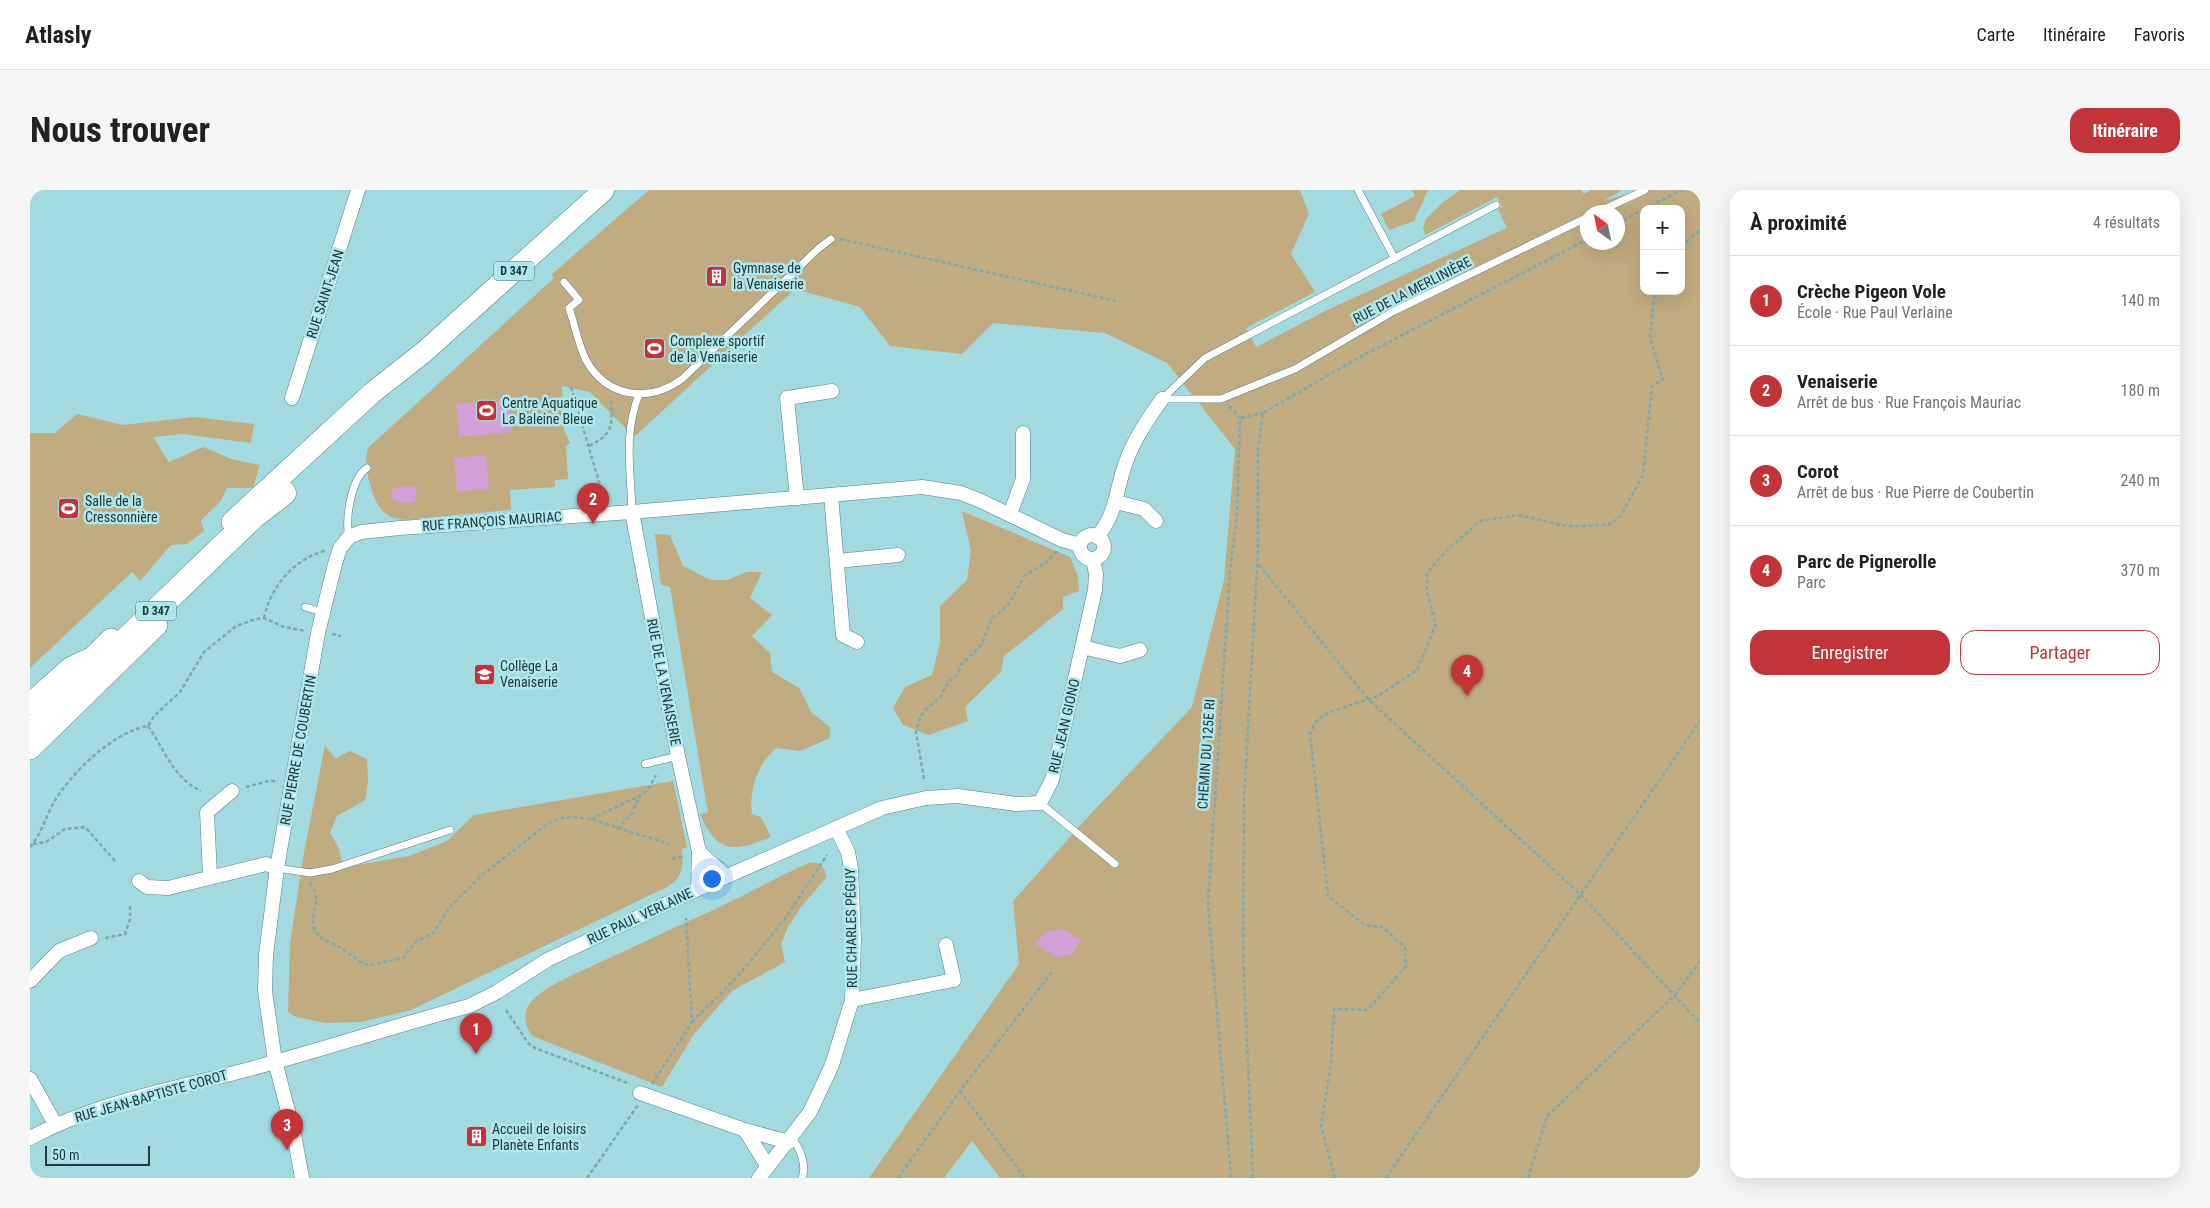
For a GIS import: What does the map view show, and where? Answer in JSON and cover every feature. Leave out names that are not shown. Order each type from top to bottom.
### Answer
[{"type":"highway","name":"D 347","points":[[30,732],[254,516],[284,493]]},
{"type":"highway","name":"D 347","points":[[30,717],[92,657]]},
{"type":"main road","name":"D 347","points":[[92,657],[263,492],[372,392],[424,352],[604,190]]},
{"type":"main road","points":[[30,749],[92,691],[253,528],[284,493],[380,400],[424,352]]},
{"type":"main road","points":[[30,704],[70,668],[92,657]]},
{"type":"street","name":"RUE SAINT-JEAN","points":[[292,398],[358,190]]},
{"type":"street","points":[[797,498],[787,398],[832,391]]},
{"type":"street","points":[[1097,537],[1109,521],[1126,462],[1133,446],[1162,399]]},
{"type":"street","points":[[1010,514],[1023,479],[1023,433]]},
{"type":"street","name":"RUE FRANÇOIS MAURIAC","points":[[349,537],[361,532],[400,528],[632,512],[905,488],[932,488],[961,493],[1010,514],[1062,540],[1080,545]]},
{"type":"street","points":[[831,495],[843,635],[857,642]]},
{"type":"street","points":[[1116,502],[1144,509],[1156,521]]},
{"type":"street","name":"RUE DE LA VENAISERIE","points":[[632,512],[678,756],[698,889]]},
{"type":"street","points":[[318,633],[334,564],[340,548],[349,537]]},
{"type":"street","points":[[1085,537],[1097,537],[1103,543],[1103,549],[1099,556],[1093,559],[1082,555],[1080,545],[1085,537]]},
{"type":"street","points":[[837,561],[898,555]]},
{"type":"street","name":"RUE JEAN GIONO","points":[[1040,803],[1052,780],[1096,585],[1093,559]]},
{"type":"street","name":"RUE PIERRE DE COUBERTIN","points":[[302,1178],[294,1134],[275,1061],[265,991],[269,918],[318,633]]},
{"type":"street","points":[[1082,647],[1120,656],[1130,655],[1140,650]]},
{"type":"street","points":[[210,876],[207,812],[239,789]]},
{"type":"street","name":"RUE PAUL VERLAINE","points":[[275,1061],[469,1006],[497,992],[537,965],[726,876],[882,808],[926,798],[958,796],[1016,804],[1040,803]]},
{"type":"street","name":"RUE CHARLES PÉGUY","points":[[759,1178],[810,1112],[832,1065],[852,1000],[854,938],[852,869],[848,852],[836,828]]},
{"type":"street","points":[[693,854],[726,876]]},
{"type":"street","points":[[139,881],[147,887],[168,888],[210,876],[266,864],[277,868]]},
{"type":"street","points":[[30,981],[59,951],[91,938]]},
{"type":"street","name":"RUE CHARLES PÉGUY","points":[[852,1000],[954,980],[946,945]]},
{"type":"street","name":"RUE JEAN-BAPTISTE COROT","points":[[30,1138],[55,1124],[124,1101],[275,1061]]},
{"type":"street","points":[[30,1079],[55,1124]]},
{"type":"street","points":[[644,1093],[745,1130],[790,1140]]},
{"type":"street","points":[[745,1130],[768,1167]]},
{"type":"lane","points":[[1358,190],[1394,258]]},
{"type":"lane","points":[[1613,205],[1642,191]]},
{"type":"lane","points":[[1162,399],[1205,358],[1496,205]]},
{"type":"lane","name":"RUE DE LA MERLINIÈRE","points":[[1221,399],[1295,369],[1394,311],[1580,222]]},
{"type":"lane","points":[[564,282],[579,300],[570,308],[585,357],[595,373],[610,385],[629,393],[660,392],[682,379],[831,239]]},
{"type":"lane","points":[[632,512],[628,457],[633,410],[639,394]]},
{"type":"lane","points":[[1162,399],[1221,399]]},
{"type":"lane","points":[[349,537],[347,518],[349,508],[358,476],[366,468]]},
{"type":"lane","points":[[305,607],[323,612]]},
{"type":"lane","points":[[645,764],[678,756]]},
{"type":"lane","points":[[1040,803],[1115,864]]},
{"type":"lane","points":[[277,868],[310,873],[332,869],[450,830]]},
{"type":"lane","points":[[790,1140],[800,1151],[804,1172],[802,1178]]},
{"type":"path","points":[[1652,205],[1681,190]]},
{"type":"path","points":[[1625,219],[1640,211]]},
{"type":"path","points":[[1685,243],[1700,230]]},
{"type":"path","points":[[831,239],[848,240],[1116,301]]},
{"type":"path","points":[[1221,399],[1240,418],[1263,413],[1360,357],[1580,243]]},
{"type":"path","points":[[1335,1178],[1321,1126],[1331,1063],[1334,1009],[1368,1010],[1406,966],[1405,947],[1382,926],[1365,925],[1328,896],[1310,733],[1318,719],[1330,712],[1369,700],[1399,684],[1417,670],[1436,624],[1427,592],[1427,573],[1448,550],[1480,521],[1518,515],[1567,526],[1608,525],[1620,517],[1643,475],[1652,386],[1663,379],[1650,338],[1655,295]]},
{"type":"path","points":[[589,446],[609,433],[612,424],[610,385]]},
{"type":"path","points":[[571,388],[605,503]]},
{"type":"path","points":[[1253,1178],[1243,952],[1244,800],[1258,564],[1258,449],[1263,413]]},
{"type":"path","name":"CHEMIN DU 125E RI","points":[[1231,1178],[1208,904],[1230,572],[1237,514],[1240,418]]},
{"type":"path","points":[[924,779],[916,732],[920,717],[927,708],[940,698],[946,684],[957,675],[961,665],[981,645],[992,620],[1010,603],[1024,576],[1048,560],[1059,548]]},
{"type":"path","points":[[264,618],[267,600],[283,577],[306,559],[330,549]]},
{"type":"path","points":[[1258,564],[1369,700],[1581,895],[1700,1022]]},
{"type":"path","points":[[30,847],[55,801],[94,756],[114,740],[136,728],[148,726],[154,716],[180,692],[204,652],[220,637],[236,626],[264,618],[284,627],[341,636]]},
{"type":"path","points":[[1386,1178],[1700,721]]},
{"type":"path","points":[[148,726],[175,772],[190,786],[201,791]]},
{"type":"path","points":[[591,819],[641,795],[648,790],[656,775]]},
{"type":"path","points":[[239,789],[268,781],[282,782]]},
{"type":"path","points":[[617,829],[632,813],[641,795]]},
{"type":"path","points":[[307,880],[316,895],[312,921],[319,937],[341,948],[364,964],[378,963],[403,958],[409,954],[415,942],[433,933],[448,909],[480,876],[547,824],[561,818],[591,819],[617,829],[669,844]]},
{"type":"path","points":[[33,844],[46,842],[65,829],[85,827],[116,862]]},
{"type":"path","points":[[672,859],[693,854]]},
{"type":"path","points":[[587,1178],[692,1022],[738,976],[785,919],[827,855]]},
{"type":"path","points":[[91,938],[115,937],[125,934],[130,920],[130,905]]},
{"type":"path","points":[[686,918],[692,1022]]},
{"type":"path","points":[[1528,1178],[1547,1116],[1675,995],[1700,961]]},
{"type":"path","points":[[898,1178],[960,1091],[1052,972]]},
{"type":"path","points":[[506,1010],[528,1043],[535,1048],[636,1087],[644,1093]]},
{"type":"path","points":[[960,1091],[1025,1178]]},
{"type":"shaded area","points":[[649,190],[1300,190],[1309,214],[1291,254],[1315,292],[1246,328],[1256,347],[1327,310],[1507,228],[1498,209],[1502,207],[1497,197],[1425,235],[1423,228],[1426,219],[1442,203],[1460,190],[1581,190],[1584,194],[1591,190],[1622,190],[1604,201],[1640,190],[1700,190],[1700,1178],[1000,1178],[972,1141],[944,1178],[869,1178],[1019,964],[1013,901],[1086,819],[1192,707],[1224,580],[1235,449],[1167,363],[1105,333],[993,323],[962,354],[890,346],[860,307],[795,289],[634,437],[590,392],[562,386],[564,430],[570,443],[566,446],[568,479],[555,480],[555,487],[510,490],[511,510],[405,520],[386,514],[375,499],[369,481],[366,461],[369,447],[553,279],[552,274]]},
{"type":"shaded area","points":[[1412,190],[1428,190],[1414,221],[1389,230],[1381,214],[1415,196]]},
{"type":"shaded area","points":[[509,400],[512,432],[459,437],[456,404]]},
{"type":"shaded area","points":[[77,414],[123,425],[194,417],[254,424],[251,443],[183,434],[153,437],[169,462],[203,447],[231,459],[260,465],[253,488],[227,488],[220,502],[201,520],[204,531],[187,544],[171,545],[140,581],[132,572],[30,668],[30,433],[55,433]]},
{"type":"shaded area","points":[[486,455],[489,489],[457,492],[454,458]]},
{"type":"shaded area","points":[[409,486],[417,488],[415,501],[410,503],[394,501],[391,495],[393,489]]},
{"type":"shaded area","points":[[962,511],[1070,557],[1078,576],[1079,591],[1063,597],[1063,609],[1004,656],[1001,672],[965,707],[968,721],[929,735],[903,725],[893,708],[905,687],[932,675],[940,643],[940,606],[967,580],[971,551]]},
{"type":"shaded area","points":[[655,534],[670,535],[683,566],[710,580],[728,580],[747,572],[762,572],[750,598],[772,615],[752,636],[770,653],[772,672],[799,688],[811,712],[830,727],[830,738],[800,751],[776,748],[764,762],[753,786],[751,804],[752,814],[761,817],[771,837],[758,842],[737,847],[721,843],[707,828],[700,814],[708,813],[670,587],[661,585]]},
{"type":"shaded area","points":[[325,745],[335,759],[350,751],[367,759],[368,781],[365,800],[337,816],[330,833],[338,847],[343,864],[351,866],[409,856],[447,841],[474,815],[673,781],[687,847],[682,849],[683,861],[681,870],[678,877],[667,887],[411,1010],[361,1022],[326,1023],[296,1017],[288,1012],[290,944],[303,858]]},
{"type":"shaded area","points":[[808,863],[819,864],[825,871],[826,878],[801,907],[788,927],[781,944],[785,962],[732,991],[694,1034],[662,1087],[532,1036],[529,1032],[525,1014],[529,1005],[538,995],[553,985]]},
{"type":"shaded area","points":[[1063,929],[1081,940],[1073,953],[1057,958],[1034,943],[1047,931]]},
{"type":"place","name":"Gymnase de la Venaiserie","points":[[717,276]]},
{"type":"place","name":"Complexe sportif de la Venaiserie","points":[[654,349]]},
{"type":"place","name":"Centre Aquatique La Baleine Bleue","points":[[486,411]]},
{"type":"place","name":"Salle de la Cressonnière","points":[[69,509]]},
{"type":"place","name":"Venaiserie","points":[[593,524]]},
{"type":"place","name":"Collège La Venaiserie","points":[[484,674]]},
{"type":"place","name":"Parc de Pignerolle","points":[[1467,696]]},
{"type":"place","name":"Crèche Pigeon Vole","points":[[476,1054]]},
{"type":"place","name":"Accueil de loisirs Planète Enfants","points":[[476,1137]]},
{"type":"place","name":"Corot","points":[[287,1150]]}]
